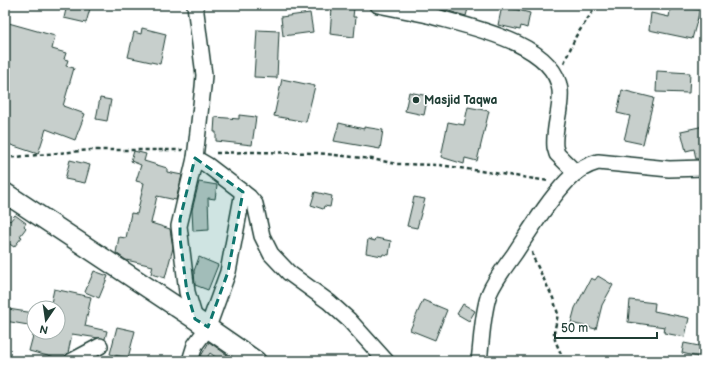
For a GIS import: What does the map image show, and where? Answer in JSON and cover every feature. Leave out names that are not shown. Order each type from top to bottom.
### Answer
[{"type":"street","points":[[195,5],[204,75],[196,154],[179,226],[187,292],[201,323]]},
{"type":"street","points":[[378,5],[429,10],[515,43],[544,60],[557,78],[560,91],[555,147],[557,154],[571,177]]},
{"type":"street","points":[[196,154],[207,165],[243,192],[255,204],[262,236],[271,254],[289,273],[329,302],[349,320],[386,361]]},
{"type":"street","points":[[480,361],[484,319],[489,294],[521,244],[571,177],[598,162],[669,169],[704,168]]},
{"type":"street","points":[[190,361],[201,323],[228,272],[243,192]]},
{"type":"street","points":[[5,193],[256,361]]},
{"type":"street","points":[[72,361],[100,346]]},
{"type":"path","points":[[557,78],[576,36],[596,5]]},
{"type":"path","points":[[5,158],[91,150],[196,154],[251,152],[317,153],[372,159],[397,164],[439,165],[542,181],[571,177]]},
{"type":"path","points":[[531,247],[533,258],[549,286],[556,306],[558,314],[554,333],[564,361]]},
{"type":"highlighted area","points":[[195,158],[243,192],[228,272],[208,327],[195,319],[187,292],[180,238],[180,219]]},
{"type":"building","points":[[67,5],[91,5],[86,23],[64,18]]},
{"type":"building","points":[[438,5],[469,5],[466,16],[438,8]]},
{"type":"building","points":[[671,5],[700,10],[692,39],[649,30],[651,13],[669,17]]},
{"type":"building","points":[[502,6],[530,13],[527,28],[521,26],[520,30],[498,25]]},
{"type":"building","points":[[342,7],[354,8],[353,17],[356,17],[354,37],[330,34],[332,8],[342,9]]},
{"type":"building","points":[[310,13],[313,32],[283,36],[281,17]]},
{"type":"building","points":[[5,22],[55,36],[52,49],[66,53],[64,59],[68,60],[66,66],[74,68],[63,106],[85,114],[75,140],[46,129],[38,154],[5,143]]},
{"type":"building","points":[[142,28],[166,34],[160,64],[128,57],[134,32],[141,34]]},
{"type":"building","points":[[257,30],[279,31],[277,78],[254,77]]},
{"type":"building","points":[[657,71],[690,73],[689,93],[656,92]]},
{"type":"building","points":[[282,79],[315,86],[306,122],[274,116]]},
{"type":"building","points":[[622,90],[654,98],[643,144],[624,140],[630,116],[617,113]]},
{"type":"building","points":[[409,92],[428,96],[424,115],[405,111]]},
{"type":"building","points":[[100,98],[111,100],[107,121],[96,119]]},
{"type":"building","points":[[468,107],[489,111],[477,161],[465,158],[464,164],[441,157],[448,122],[464,125]]},
{"type":"building","points":[[239,115],[256,117],[252,145],[216,141],[216,132],[214,132],[215,117],[239,119]]},
{"type":"building","points":[[339,123],[364,129],[364,127],[383,130],[380,149],[334,141]]},
{"type":"building","points":[[704,126],[704,159],[696,159],[694,149],[686,151],[681,131]]},
{"type":"building","points":[[134,151],[146,154],[144,161],[167,168],[167,172],[182,175],[176,200],[157,196],[151,223],[170,229],[173,248],[165,278],[151,274],[153,266],[126,260],[116,253],[119,237],[126,238],[131,213],[137,214],[144,183],[136,181],[141,165],[131,161]]},
{"type":"building","points":[[70,160],[90,165],[85,183],[65,179]]},
{"type":"building","points":[[199,182],[217,185],[215,199],[208,198],[209,230],[193,231],[192,210]]},
{"type":"building","points":[[315,192],[332,196],[330,207],[324,206],[323,209],[311,205]]},
{"type":"building","points":[[414,197],[425,199],[417,228],[407,226]]},
{"type":"building","points":[[15,215],[26,223],[24,226],[26,228],[20,236],[22,237],[14,247],[5,241],[5,217],[10,221]]},
{"type":"building","points":[[376,238],[391,241],[389,255],[383,254],[382,256],[366,253],[368,239],[375,241]]},
{"type":"building","points":[[199,257],[218,265],[208,290],[195,285],[194,271]]},
{"type":"building","points":[[94,271],[108,276],[99,298],[85,292]]},
{"type":"building","points":[[598,276],[613,285],[602,305],[596,329],[571,323],[575,308],[591,278],[595,280]]},
{"type":"building","points":[[54,289],[91,297],[85,326],[107,331],[105,339],[72,334],[68,353],[63,360],[29,351],[32,340],[66,340],[66,300],[52,300]]},
{"type":"building","points":[[423,300],[447,310],[435,340],[410,330]]},
{"type":"building","points":[[630,300],[655,303],[654,311],[689,318],[685,337],[664,333],[665,327],[628,322]]},
{"type":"building","points":[[463,304],[475,311],[469,321],[457,314]]},
{"type":"building","points":[[8,309],[26,312],[26,325],[5,321]]},
{"type":"building","points":[[117,327],[135,331],[128,358],[110,354]]},
{"type":"building","points":[[209,342],[230,357],[227,361],[221,361],[210,353],[206,359],[201,356]]},
{"type":"building","points":[[684,343],[704,347],[702,358],[682,353]]},
{"type":"place","name":"Masjid Taqwa","points":[[416,100]]}]
